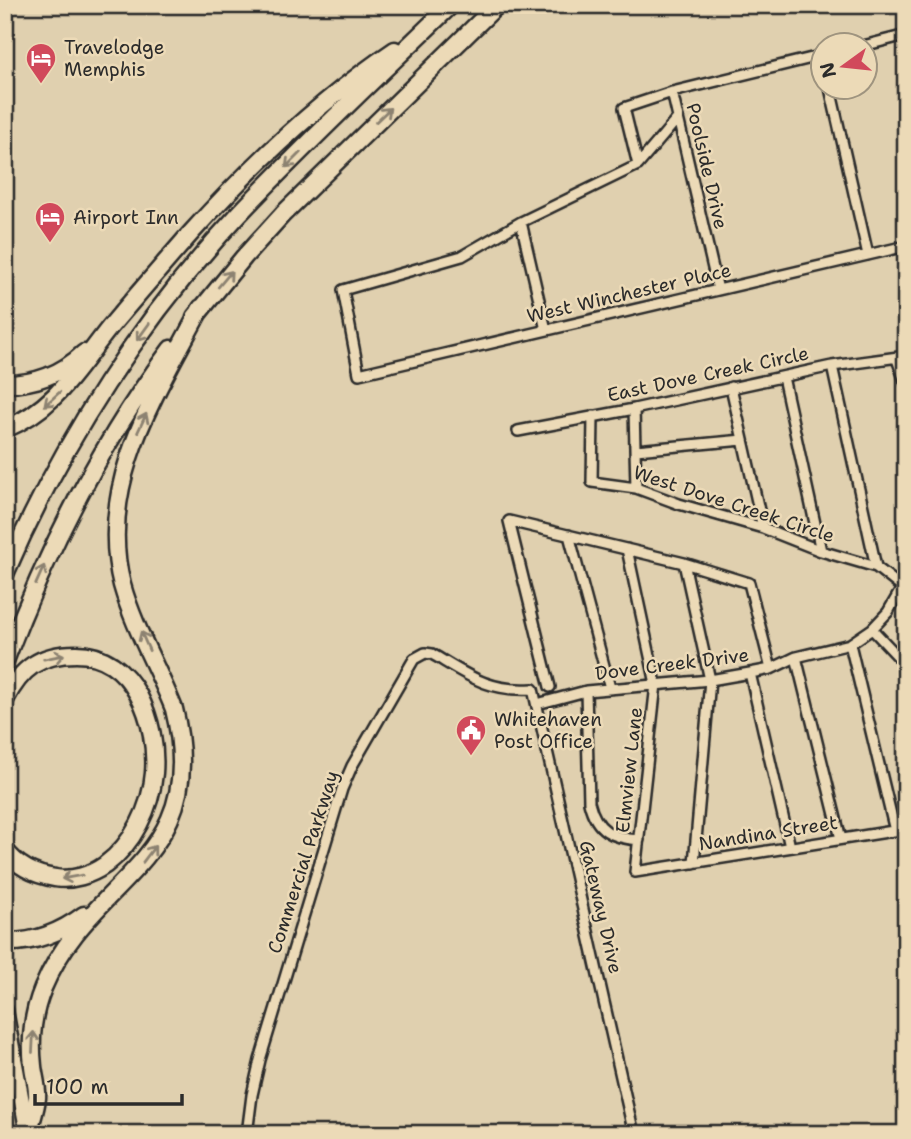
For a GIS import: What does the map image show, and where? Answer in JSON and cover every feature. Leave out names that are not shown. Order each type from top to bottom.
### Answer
[{"type":"highway","points":[[5,573],[65,453],[128,353],[158,312],[238,215],[451,5]]},
{"type":"highway","points":[[5,661],[21,618],[72,507],[132,406],[201,309],[283,214],[497,5]]},
{"type":"highway","points":[[5,429],[35,415],[63,390],[109,329],[191,233],[291,132],[352,79],[429,27]]},
{"type":"highway","points":[[28,1134],[37,1096],[32,1055],[34,1023],[44,987],[74,937],[142,864],[159,841],[177,800],[181,762],[179,730],[174,709],[122,585],[115,542],[118,495],[136,436],[201,309]]},
{"type":"highway","points":[[5,384],[45,377],[64,369],[109,329]]},
{"type":"highway","points":[[5,701],[11,689],[33,664],[48,656],[94,656],[119,669],[129,680],[145,708],[154,752],[151,792],[139,824],[122,849],[100,868],[75,878],[49,878],[20,865],[5,850]]},
{"type":"highway","points":[[5,942],[36,939],[59,932],[118,888]]},
{"type":"main road","points":[[5,1010],[28,1134]]},
{"type":"street","points":[[880,42],[906,35]]},
{"type":"street","points":[[638,165],[624,108],[672,92],[810,59]]},
{"type":"street","name":"Poolside Drive","points":[[672,92],[718,290]]},
{"type":"street","points":[[833,102],[869,255]]},
{"type":"street","points":[[546,330],[522,222],[638,165],[678,118]]},
{"type":"street","name":"West Winchester Place","points":[[522,222],[462,256],[343,289],[359,374],[906,246]]},
{"type":"street","points":[[901,357],[906,384]]},
{"type":"street","name":"East Dove Creek Circle","points":[[518,431],[832,366],[901,357]]},
{"type":"street","points":[[832,366],[876,567]]},
{"type":"street","points":[[783,377],[821,551]]},
{"type":"street","points":[[731,387],[763,528]]},
{"type":"street","points":[[634,409],[636,488]]},
{"type":"street","name":"West Dove Creek Circle","points":[[593,416],[592,482],[636,488],[679,504],[763,528],[821,551],[876,567],[905,586]]},
{"type":"street","points":[[636,450],[743,440]]},
{"type":"street","points":[[551,687],[509,521],[684,563],[749,583],[771,668]]},
{"type":"street","points":[[569,535],[610,688]]},
{"type":"street","name":"Elmview Lane","points":[[627,549],[656,684],[635,872]]},
{"type":"street","points":[[684,563],[710,680],[694,863]]},
{"type":"street","name":"Dove Creek Drive","points":[[537,704],[586,691],[710,680],[750,673],[771,668],[796,657],[850,644],[872,629],[888,612],[905,586]]},
{"type":"street","points":[[872,629],[906,665]]},
{"type":"street","points":[[850,644],[901,830]]},
{"type":"street","name":"Commercial Parkway","points":[[247,1134],[257,1068],[342,789],[352,766],[414,659],[429,653],[485,684],[504,689],[533,689]]},
{"type":"street","points":[[796,657],[841,839]]},
{"type":"street","points":[[750,673],[790,847]]},
{"type":"street","name":"Gateway Drive","points":[[533,689],[634,1134]]},
{"type":"street","points":[[586,691],[589,802],[592,813],[608,834],[619,839],[639,840]]},
{"type":"street","name":"Nandina Street","points":[[635,872],[901,830]]},
{"type":"place","name":"Travelodge Memphis","points":[[41,85]]},
{"type":"place","name":"Airport Inn","points":[[50,244]]},
{"type":"place","name":"Whitehaven Post Office","points":[[471,757]]}]
